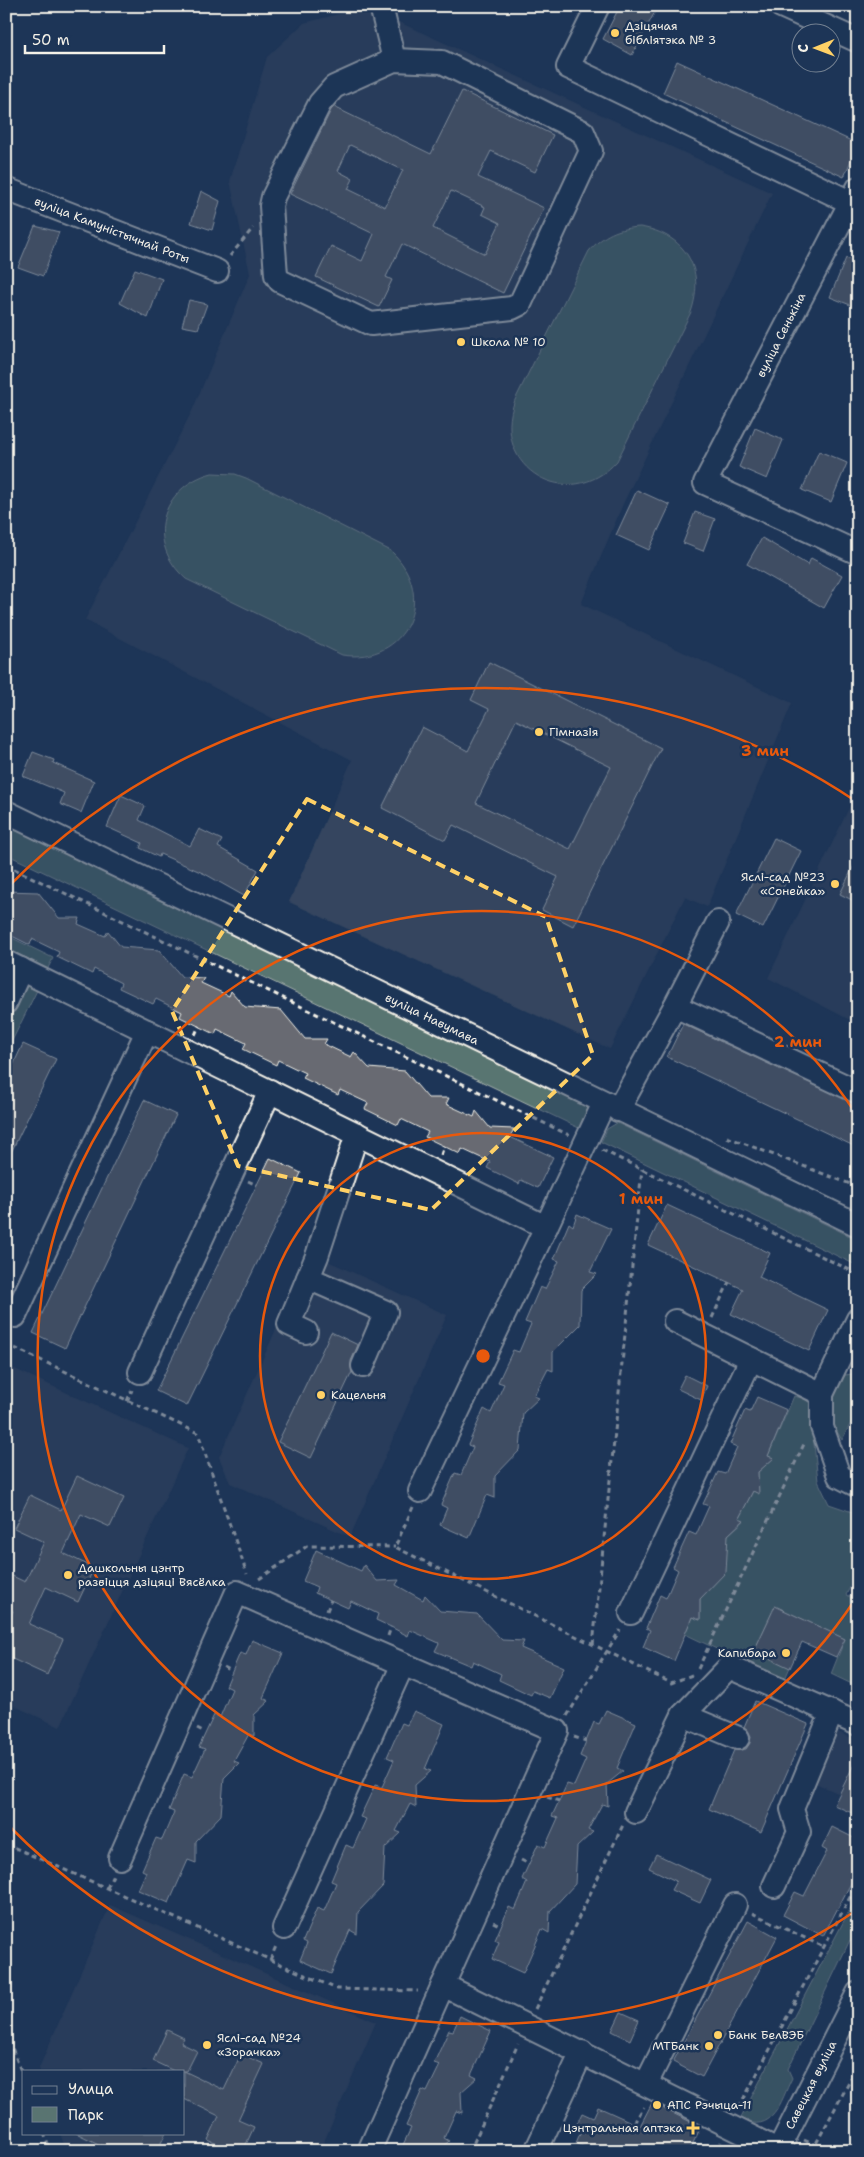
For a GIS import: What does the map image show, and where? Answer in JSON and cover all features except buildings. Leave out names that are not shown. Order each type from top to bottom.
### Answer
[{"type":"street","points":[[381,6],[394,60]]},
{"type":"street","points":[[598,6],[568,67],[854,195]]},
{"type":"street","points":[[781,6],[858,41]]},
{"type":"street","points":[[394,60],[442,62],[583,132],[588,140],[590,151],[520,304],[512,308],[371,324],[280,281],[274,265],[270,206],[272,197],[320,104],[334,86],[394,60]]},
{"type":"street","name":"вуліца Камуністычнай Роты","points":[[6,189],[218,271]]},
{"type":"street","name":"вуліца Сенькіна","points":[[854,195],[705,483],[858,554]]},
{"type":"street","name":"вуліца Навумава","points":[[6,812],[611,1107],[858,1225]]},
{"type":"street","points":[[420,1491],[586,1143],[611,1107],[674,1006],[718,922]]},
{"type":"street","points":[[6,1002],[14,966],[546,1226]]},
{"type":"street","points":[[674,1006],[858,1092]]},
{"type":"street","points":[[14,1316],[147,1031]]},
{"type":"street","points":[[140,1372],[270,1091]]},
{"type":"street","points":[[306,1332],[289,1324],[308,1278],[357,1134]]},
{"type":"street","points":[[308,1278],[386,1312],[363,1366]]},
{"type":"street","points":[[858,1319],[822,1394],[822,1426],[838,1476],[858,1486]]},
{"type":"street","points":[[675,1321],[822,1394]]},
{"type":"street","points":[[631,1613],[751,1359]]},
{"type":"street","points":[[120,1858],[244,1588],[402,1664],[557,1731],[368,2151]]},
{"type":"street","points":[[284,1928],[402,1664]]},
{"type":"street","points":[[636,1812],[684,1716],[729,1667],[858,1724]]},
{"type":"street","points":[[774,1886],[799,1832],[792,1809],[832,1712]]},
{"type":"street","points":[[684,1716],[738,1738]]},
{"type":"street","points":[[646,2084],[736,1905]]},
{"type":"street","points":[[441,1988],[582,2052],[778,2150]]},
{"type":"street","name":"Савецкая вуліца","points":[[778,2150],[858,1993]]},
{"type":"street","points":[[539,2150],[582,2052]]},
{"type":"path","points":[[218,271],[270,206]]},
{"type":"path","points":[[6,865],[586,1143],[642,1168],[858,1274]]},
{"type":"path","points":[[6,1068],[11,1071]]},
{"type":"path","points":[[593,1645],[642,1168]]},
{"type":"path","points":[[704,1336],[729,1282]]},
{"type":"path","points":[[6,1344],[198,1433],[244,1588],[307,1546],[395,1547],[671,1683],[696,1674],[729,1667]]},
{"type":"path","points":[[395,1547],[420,1491]]},
{"type":"path","points":[[586,1741],[557,1731],[631,1613]]},
{"type":"path","points":[[6,1844],[337,1990],[441,1988]]},
{"type":"path","points":[[717,2151],[858,1882]]},
{"type":"path","points":[[736,1905],[824,1947]]},
{"type":"path","points":[[6,2032],[22,2074]]},
{"type":"path","points":[[812,2151],[858,2066]]},
{"type":"path","points":[[44,2134],[50,2151]]},
{"type":"highlighted area","points":[[307,799],[546,917],[593,1055],[431,1210],[238,1166],[172,1011]]},
{"type":"shaded area","points":[[366,7],[772,193],[623,504],[581,604],[792,703],[707,907],[685,897],[610,1049],[289,902],[352,760],[85,620],[192,411],[250,274],[230,181],[267,57],[304,23]]},
{"type":"shaded area","name":"Яслі-сад №23 «Сонейка»","points":[[858,789],[858,1024],[768,978]]},
{"type":"shaded area","points":[[310,1253],[447,1315],[350,1537],[230,1483],[219,1457]]},
{"type":"shaded area","name":"Дашкольны цэнтр развіцця дзіцяці Вясёлка","points":[[6,1365],[188,1448],[60,1727],[6,1702]]},
{"type":"shaded area","points":[[836,1731],[858,1741],[858,1756],[840,1794],[813,1782]]},
{"type":"shaded area","name":"Яслі-сад №24 «Зорачка»","points":[[110,1905],[376,2022],[320,2151],[66,2151],[60,2134],[185,2134],[185,2070],[40,2070]]},
{"type":"green space","points":[[640,227],[669,237],[688,256],[696,282],[691,312],[617,461],[598,477],[577,484],[557,483],[538,476],[523,463],[513,446],[510,424],[515,400],[589,251],[611,233]]},
{"type":"green space","points":[[212,473],[235,474],[246,478],[391,551],[405,569],[412,587],[413,606],[408,623],[398,638],[384,649],[365,655],[342,655],[186,579],[173,565],[165,549],[162,533],[164,518],[170,503],[180,490],[194,480]]},
{"type":"green space","points":[[6,823],[594,1109],[583,1130],[6,854]]},
{"type":"green space","points":[[6,935],[53,958],[6,1053]]},
{"type":"green space","points":[[617,1123],[858,1240],[858,1266],[601,1142],[607,1129]]},
{"type":"green space","points":[[858,1373],[858,1409],[842,1440],[829,1418],[831,1395],[839,1376]]},
{"type":"green space","points":[[794,1396],[805,1399],[813,1406],[812,1425],[818,1481],[829,1504],[858,1514],[858,1572],[846,1595],[858,1601],[858,1687],[831,1674],[845,1639],[775,1606],[754,1651],[790,1667],[784,1681],[685,1634],[692,1617],[700,1620],[700,1599],[716,1582],[728,1535],[744,1521],[739,1518],[753,1491],[758,1493],[758,1472],[773,1459],[768,1456]]},
{"type":"green space","points":[[858,1894],[858,1940],[850,1940],[788,2069],[792,2078],[779,2106],[774,2114],[761,2123],[752,2123],[740,2119]]},
{"type":"place","name":"Дзіцячая бібліятэка № 3","points":[[615,33]]},
{"type":"place","name":"Школа № 10","points":[[461,342]]},
{"type":"place","name":"Гімназія","points":[[539,732]]},
{"type":"place","name":"Яслі-сад №23 «Сонейка»","points":[[835,884]]},
{"type":"place","name":"Кацельня","points":[[321,1395]]},
{"type":"place","name":"Дашкольны цэнтр развіцця дзіцяці Вясёлка","points":[[68,1575]]},
{"type":"place","name":"Капибара","points":[[786,1653]]},
{"type":"place","name":"Банк БелВЭБ","points":[[718,2035]]},
{"type":"place","name":"Яслі-сад №24 «Зорачка»","points":[[207,2045]]},
{"type":"place","name":"МТБанк","points":[[709,2046]]},
{"type":"place","name":"АПС Рэчыца-11","points":[[657,2105]]},
{"type":"place","name":"Цэнтральная аптэка","points":[[693,2128]]}]
